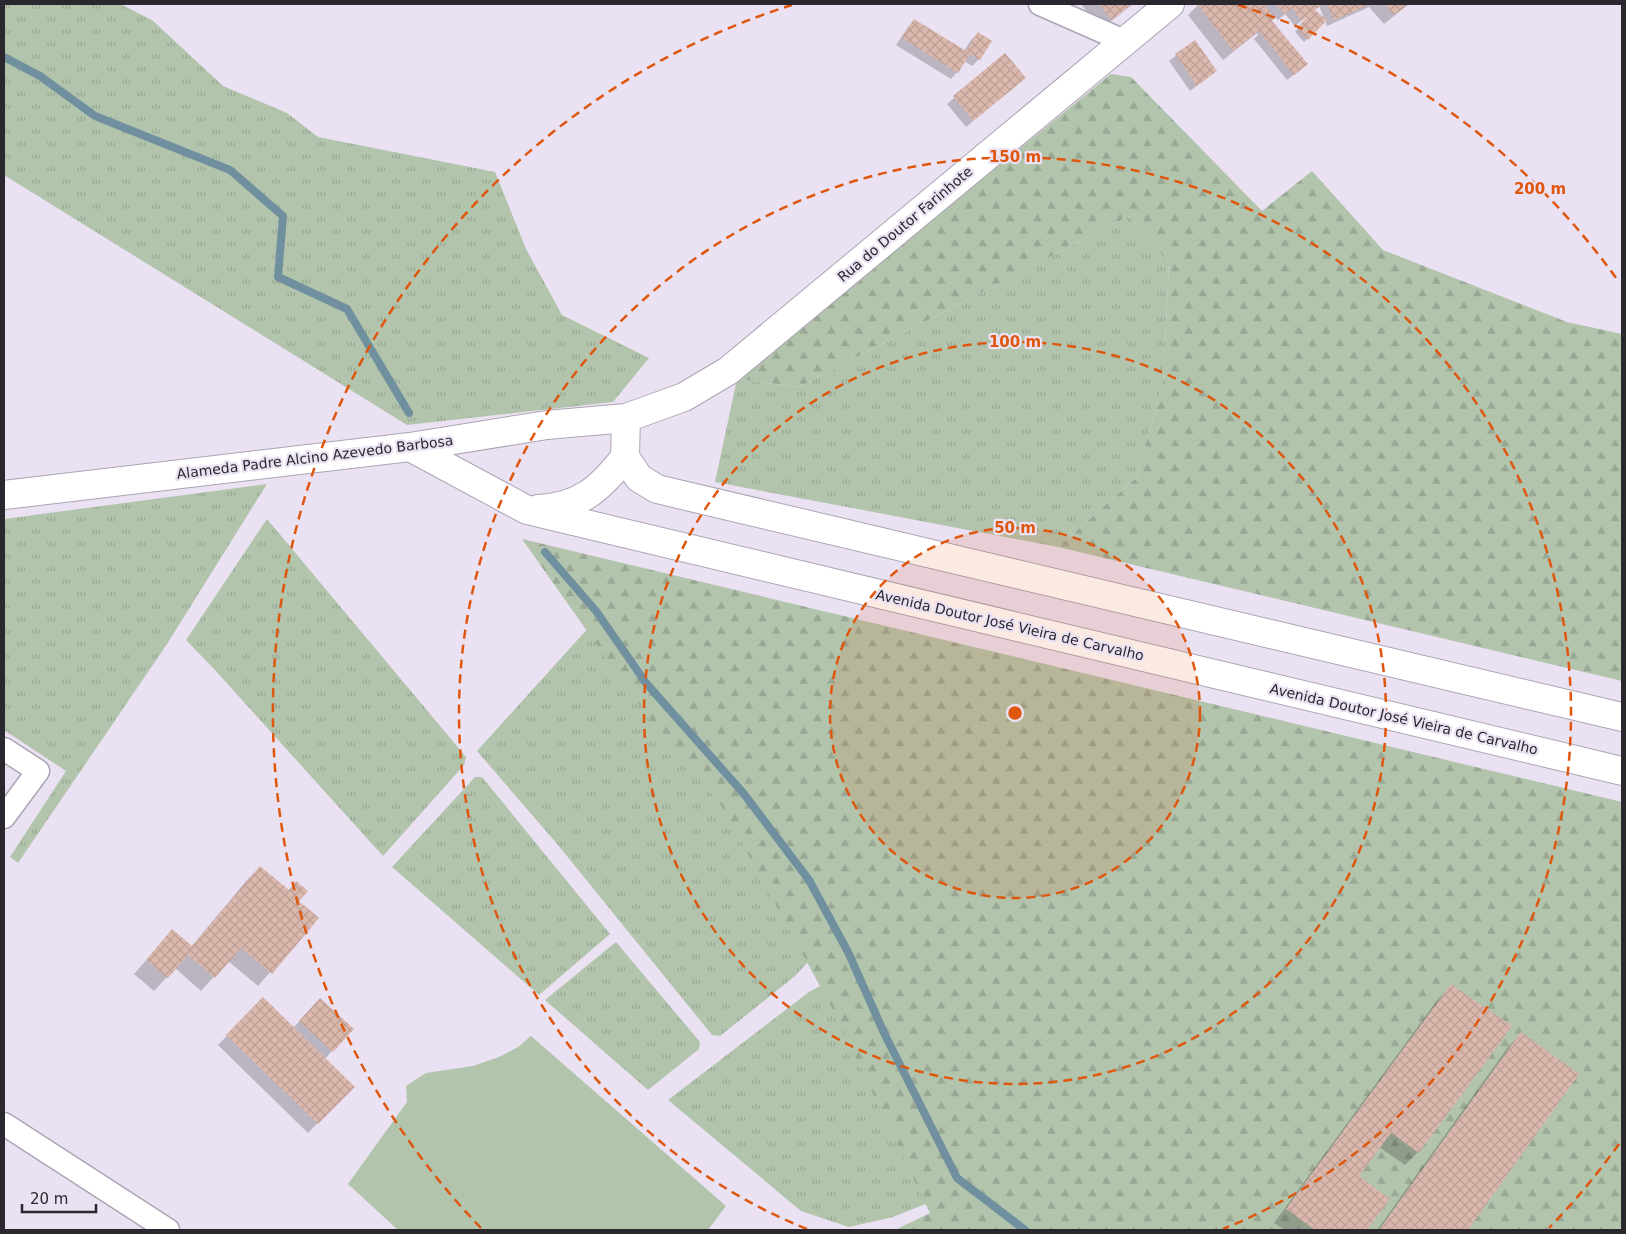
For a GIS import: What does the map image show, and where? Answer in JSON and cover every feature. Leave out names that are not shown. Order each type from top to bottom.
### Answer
[{"type":"street","points":[[1040,4],[1124,41]]},
{"type":"street","name":"Rua do Doutor Farinhote","points":[[626,418],[684,397],[728,371],[1170,4]]},
{"type":"street","points":[[527,510],[549,509],[567,505],[586,497],[608,479],[624,457],[626,418]]},
{"type":"street","name":"Alameda Padre Alcino Azevedo Barbosa","points":[[4,495],[410,446],[547,425],[626,418]]},
{"type":"street","name":"Avenida Doutor José Vieira de Carvalho","points":[[410,446],[527,510],[1622,771]]},
{"type":"street","points":[[624,457],[639,478],[657,489],[1622,717]]},
{"type":"street","points":[[4,749],[38,771],[4,818]]},
{"type":"street","points":[[4,1124],[168,1230]]},
{"type":"green space","points":[[4,4],[120,4],[152,20],[223,86],[287,113],[318,137],[495,172],[526,249],[562,315],[649,358],[613,402],[407,425],[4,175]]},
{"type":"green space","points":[[1111,74],[1131,77],[1262,211],[1312,171],[1383,250],[1567,322],[1622,334],[1622,681],[1058,547],[1136,478],[1163,384],[1169,263],[1129,216],[799,387],[737,379]]},
{"type":"green space","points":[[1129,216],[1169,263],[1163,384],[1136,478],[1058,547],[715,482],[737,379],[799,387]]},
{"type":"green space","points":[[267,484],[167,644],[18,863],[10,857],[66,771],[4,730],[4,519]]},
{"type":"green space","points":[[267,519],[466,757],[464,765],[383,856],[186,640]]},
{"type":"green space","points":[[522,539],[1622,802],[1622,1230],[895,1230],[930,1213],[833,1010],[723,808],[645,713]]},
{"type":"green space","points":[[590,626],[668,728],[822,947],[795,976],[720,1036],[712,1035],[558,845],[477,751]]},
{"type":"green space","points":[[475,777],[482,777],[610,934],[539,995],[392,867]]},
{"type":"green space","points":[[616,942],[700,1042],[699,1049],[648,1090],[545,1000]]},
{"type":"green space","points":[[847,971],[953,1193],[893,1217],[849,1227],[801,1211],[668,1100],[809,992]]},
{"type":"green space","points":[[531,1036],[726,1206],[708,1230],[398,1230],[348,1184],[407,1102],[406,1086],[426,1073],[473,1066],[499,1057],[518,1047]]},
{"type":"building","points":[[1099,4],[1132,4],[1112,20]]},
{"type":"building","points":[[1197,4],[1264,4],[1275,18],[1272,21],[1308,64],[1294,75],[1259,31],[1233,51]]},
{"type":"building","points":[[1276,4],[1322,4],[1315,10],[1327,20],[1308,40],[1297,28],[1310,14],[1302,21],[1292,8],[1285,14]]},
{"type":"building","points":[[1327,4],[1371,4],[1334,20]]},
{"type":"building","points":[[1385,4],[1409,4],[1394,15]]},
{"type":"building","points":[[914,19],[966,51],[978,32],[992,41],[980,60],[970,54],[958,73],[902,38]]},
{"type":"building","points":[[1195,40],[1217,71],[1197,86],[1175,54]]},
{"type":"building","points":[[1005,53],[1026,78],[973,121],[953,96]]},
{"type":"building","points":[[260,866],[289,890],[296,881],[308,891],[299,901],[319,918],[272,974],[241,948],[215,978],[188,955],[168,978],[146,960],[172,929],[192,946]]},
{"type":"building","points":[[1451,984],[1512,1026],[1419,1153],[1391,1133],[1359,1176],[1390,1199],[1367,1230],[1315,1230],[1286,1209]]},
{"type":"building","points":[[263,997],[355,1087],[318,1124],[226,1035]]},
{"type":"building","points":[[320,998],[354,1029],[333,1052],[299,1021]]},
{"type":"building","points":[[1521,1032],[1579,1074],[1468,1230],[1379,1230]]},
{"type":"waterway","points":[[4,57],[40,76],[95,116],[230,170],[283,216],[278,277],[347,309],[409,413]]},
{"type":"waterway","points":[[545,552],[596,611],[646,683],[744,794],[809,880],[848,952],[885,1035],[957,1178],[1025,1230]]}]
